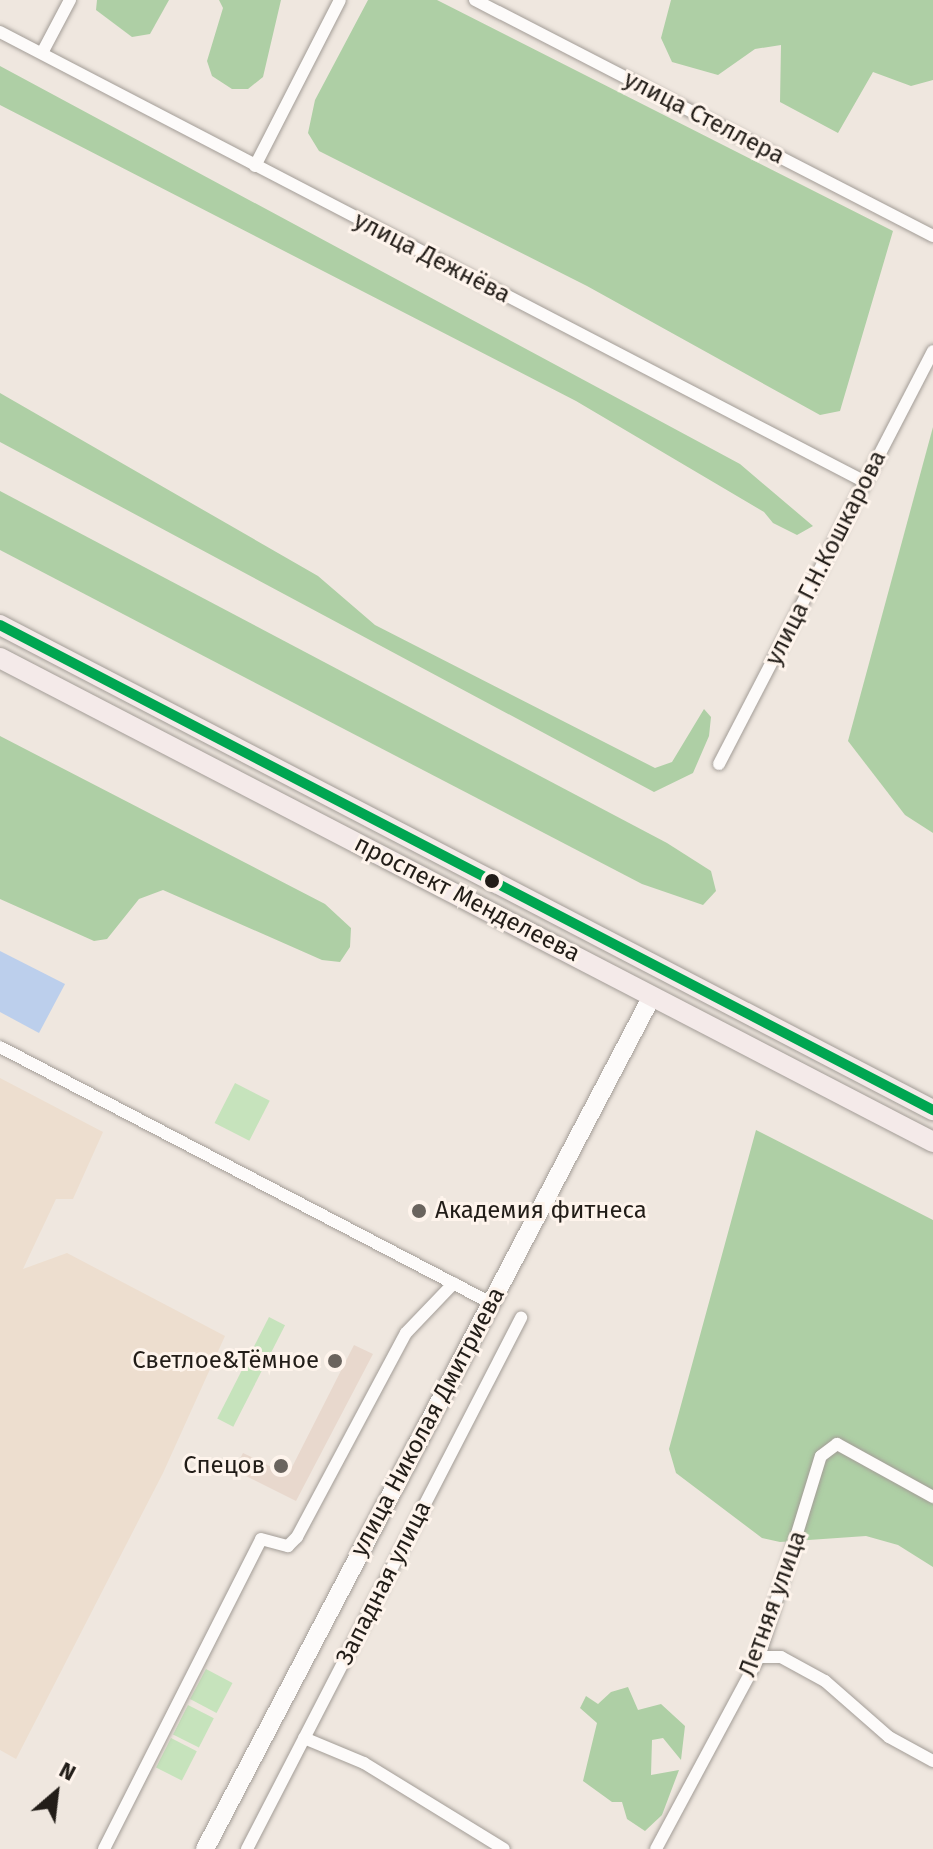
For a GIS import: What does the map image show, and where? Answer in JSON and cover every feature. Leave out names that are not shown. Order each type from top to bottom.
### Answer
[{"type":"main road","name":"проспект Менделеева","points":[[0,625],[933,1110]]},
{"type":"main road","name":"проспект Менделеева","points":[[0,658],[933,1142]]},
{"type":"main road","name":"улица Николая Дмитриева","points":[[205,1849],[652,996]]},
{"type":"street","points":[[42,53],[70,0]]},
{"type":"street","points":[[255,166],[340,0]]},
{"type":"street","name":"улица Стеллера","points":[[475,0],[933,236]]},
{"type":"street","name":"улица Дежнёва","points":[[0,32],[865,482]]},
{"type":"street","name":"улица Г.Н.Кошкарова","points":[[719,764],[933,351]]},
{"type":"street","points":[[0,1047],[491,1303]]},
{"type":"street","points":[[104,1849],[261,1539],[288,1546],[297,1537],[406,1333],[454,1283]]},
{"type":"street","name":"Западная улица","points":[[247,1849],[521,1318]]},
{"type":"street","name":"Летняя улица","points":[[656,1849],[759,1657],[821,1456],[837,1444],[933,1497]]},
{"type":"street","points":[[759,1657],[781,1657],[825,1681],[889,1737],[933,1761]]},
{"type":"street","points":[[304,1738],[364,1763],[504,1849]]},
{"type":"shaded area","points":[[0,1078],[103,1132],[73,1199],[56,1199],[23,1269],[67,1253],[225,1336],[163,1473],[16,1759],[0,1750]]},
{"type":"shaded area","points":[[354,1345],[373,1354],[296,1501],[234,1470],[243,1453],[288,1475]]},
{"type":"green space","points":[[97,0],[169,0],[150,34],[132,37],[96,10]]},
{"type":"green space","points":[[219,0],[281,0],[263,77],[248,89],[232,89],[212,76],[207,61],[223,8]]},
{"type":"green space","points":[[368,0],[437,0],[893,231],[840,411],[820,415],[587,286],[319,151],[308,133],[315,100]]},
{"type":"green space","points":[[671,0],[933,0],[933,80],[911,86],[873,72],[838,133],[780,102],[781,45],[755,49],[718,75],[672,62],[661,38]]},
{"type":"green space","points":[[0,66],[740,464],[813,526],[797,535],[773,523],[764,512],[576,401],[0,105]]},
{"type":"green space","points":[[0,393],[318,576],[375,625],[655,768],[672,762],[704,709],[711,717],[709,736],[693,773],[654,792],[0,442]]},
{"type":"green space","points":[[933,427],[933,833],[905,815],[848,741]]},
{"type":"green space","points":[[0,491],[667,843],[711,871],[716,891],[703,905],[642,884],[0,550]]},
{"type":"green space","points":[[0,736],[325,904],[351,928],[350,947],[340,962],[322,960],[163,890],[139,899],[107,939],[94,941],[0,899]]},
{"type":"green space","points":[[235,1083],[270,1101],[249,1141],[215,1123]]},
{"type":"green space","points":[[756,1130],[933,1220],[933,1567],[898,1545],[866,1536],[780,1542],[762,1538],[676,1473],[669,1449]]},
{"type":"green space","points":[[269,1317],[285,1325],[233,1427],[217,1419]]},
{"type":"green space","points":[[206,1669],[232,1683],[217,1713],[190,1699]]},
{"type":"green space","points":[[628,1687],[638,1710],[661,1704],[685,1726],[681,1760],[663,1738],[652,1740],[651,1775],[679,1770],[662,1815],[645,1831],[627,1819],[622,1802],[612,1802],[583,1781],[597,1723],[580,1708],[586,1696],[598,1704],[611,1692]]},
{"type":"green space","points":[[188,1705],[214,1718],[199,1748],[173,1734]]},
{"type":"green space","points":[[171,1738],[197,1751],[182,1781],[156,1767]]},
{"type":"water","points":[[0,951],[65,984],[39,1033],[0,1012]]},
{"type":"transit line","points":[[0,625],[933,1110]]},
{"type":"place","name":"Академия фитнеса","points":[[419,1211]]},
{"type":"place","name":"Светлое&Тёмное","points":[[335,1361]]},
{"type":"place","name":"Спецов","points":[[281,1466]]}]
